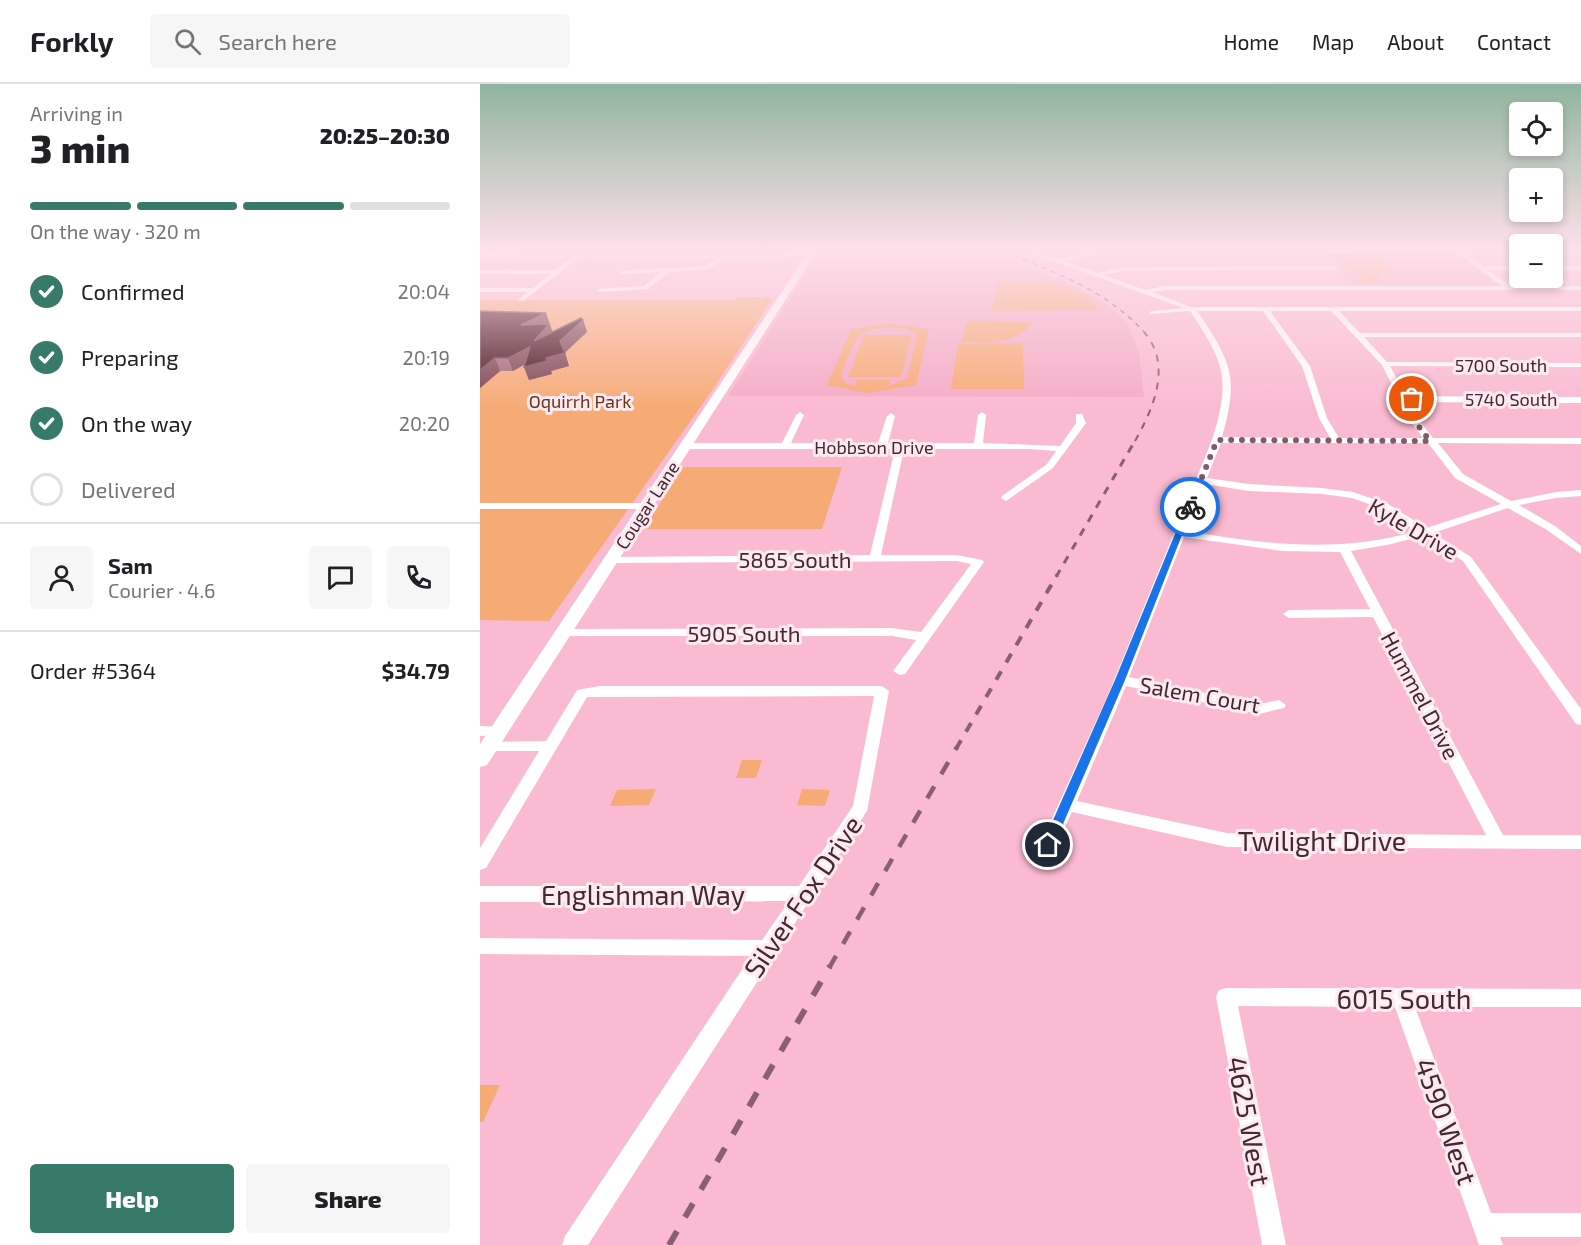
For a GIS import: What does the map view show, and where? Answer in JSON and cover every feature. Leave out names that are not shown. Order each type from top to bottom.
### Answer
[{"type":"main road","name":"Cougar Lane","points":[[487,742],[563,633],[777,303]]},
{"type":"street","points":[[1048,845],[1068,805],[1120,680],[1217,440],[1226,409],[1228,380],[1222,358],[1192,309],[1176,303]]},
{"type":"street","points":[[1451,303],[1458,309]]},
{"type":"street","points":[[1151,313],[1192,309],[1581,309]]},
{"type":"street","points":[[1265,309],[1306,366],[1323,418],[1336,440]]},
{"type":"street","points":[[1333,309],[1385,364],[1413,419],[1459,476],[1551,528],[1580,550]]},
{"type":"street","points":[[1358,335],[1581,335]]},
{"type":"street","name":"5700 South","points":[[1385,364],[1581,365]]},
{"type":"street","name":"5740 South","points":[[1404,399],[1581,400]]},
{"type":"street","points":[[786,447],[800,415]]},
{"type":"street","points":[[882,446],[891,416]]},
{"type":"street","points":[[978,446],[982,416]]},
{"type":"street","points":[[1005,498],[1050,465],[1082,423],[1079,416]]},
{"type":"street","points":[[1217,440],[1581,441]]},
{"type":"street","name":"Hobbson Drive","points":[[686,446],[978,446],[1063,449]]},
{"type":"street","points":[[874,558],[900,447]]},
{"type":"street","name":"Kyle Drive","points":[[1201,480],[1255,488],[1352,494],[1384,506],[1467,559],[1581,720]]},
{"type":"street","points":[[1179,532],[1269,547],[1344,549],[1425,533],[1549,495],[1581,494]]},
{"type":"street","points":[[480,506],[646,506]]},
{"type":"street","name":"Hummel Drive","points":[[1344,549],[1498,842]]},
{"type":"street","name":"5865 South","points":[[611,560],[957,558],[978,562],[925,637]]},
{"type":"street","points":[[1289,614],[1378,613]]},
{"type":"street","name":"5905 South","points":[[563,633],[892,632],[925,637]]},
{"type":"street","points":[[900,671],[925,637]]},
{"type":"street","name":"Salem Court","points":[[1120,680],[1259,709],[1280,705]]},
{"type":"street","name":"Silver Fox Drive","points":[[549,746],[582,693],[600,691],[882,691],[861,807],[574,1245]]},
{"type":"street","points":[[480,863],[549,746],[487,742]]},
{"type":"street","name":"Twilight Drive","points":[[1068,805],[1227,840],[1581,842]]},
{"type":"street","name":"Englishman Way","points":[[480,894],[806,893]]},
{"type":"street","points":[[480,946],[767,948]]},
{"type":"street","name":"6015 South","points":[[1226,997],[1581,998]]},
{"type":"street","name":"4625 West","points":[[1226,997],[1274,1245]]},
{"type":"street","name":"4590 West","points":[[1402,998],[1488,1235]]},
{"type":"street","points":[[1488,1235],[1581,1225]]},
{"type":"shaded area","points":[[787,303],[1104,303],[1127,322],[1139,352],[1144,397],[728,396]]},
{"type":"green space","name":"Oquirrh Park","points":[[480,303],[770,303],[711,392],[549,621],[480,620]]},
{"type":"green space","points":[[994,303],[1094,303],[1099,310],[992,311]]},
{"type":"green space","points":[[967,321],[1033,322],[1026,330],[1009,339],[991,342],[961,342]]},
{"type":"green space","points":[[893,324],[929,329],[916,385],[867,393],[827,385],[851,329]],"holes":[[[877,328],[907,329],[917,335],[907,378],[889,386],[890,380],[857,380],[854,386],[845,383],[841,375],[852,347],[861,335]]]},
{"type":"green space","points":[[864,335],[912,335],[901,377],[848,377]]},
{"type":"green space","points":[[1023,343],[1024,389],[951,389],[958,344]]},
{"type":"green space","points":[[683,467],[842,467],[822,529],[644,529]]},
{"type":"green space","points":[[742,760],[762,760],[756,778],[736,778]]},
{"type":"green space","points":[[656,789],[649,805],[610,806],[617,790]]},
{"type":"green space","points":[[802,789],[830,790],[825,806],[797,805]]},
{"type":"green space","points":[[480,1085],[500,1085],[483,1122],[480,1122]]},
{"type":"building","points":[[480,311],[546,313],[521,325],[549,324],[534,341],[581,318],[583,320],[560,341],[565,353],[524,367],[530,347],[508,358],[495,358],[480,370]]},
{"type":"railway","points":[[1110,303],[1144,332]]},
{"type":"railway","points":[[1136,439],[1153,401],[1159,373],[1153,345],[1144,332]]},
{"type":"railway","points":[[1056,577],[1136,439]]},
{"type":"railway","points":[[956,749],[1057,575]]},
{"type":"railway","points":[[829,968],[957,747]]},
{"type":"railway","points":[[669,1245],[830,966]]},
{"type":"way so far","points":[[1190,507],[1217,440],[1430,441],[1413,419],[1404,399],[1412,399]]},
{"type":"route","points":[[1048,845],[1068,805],[1190,507]]}]
